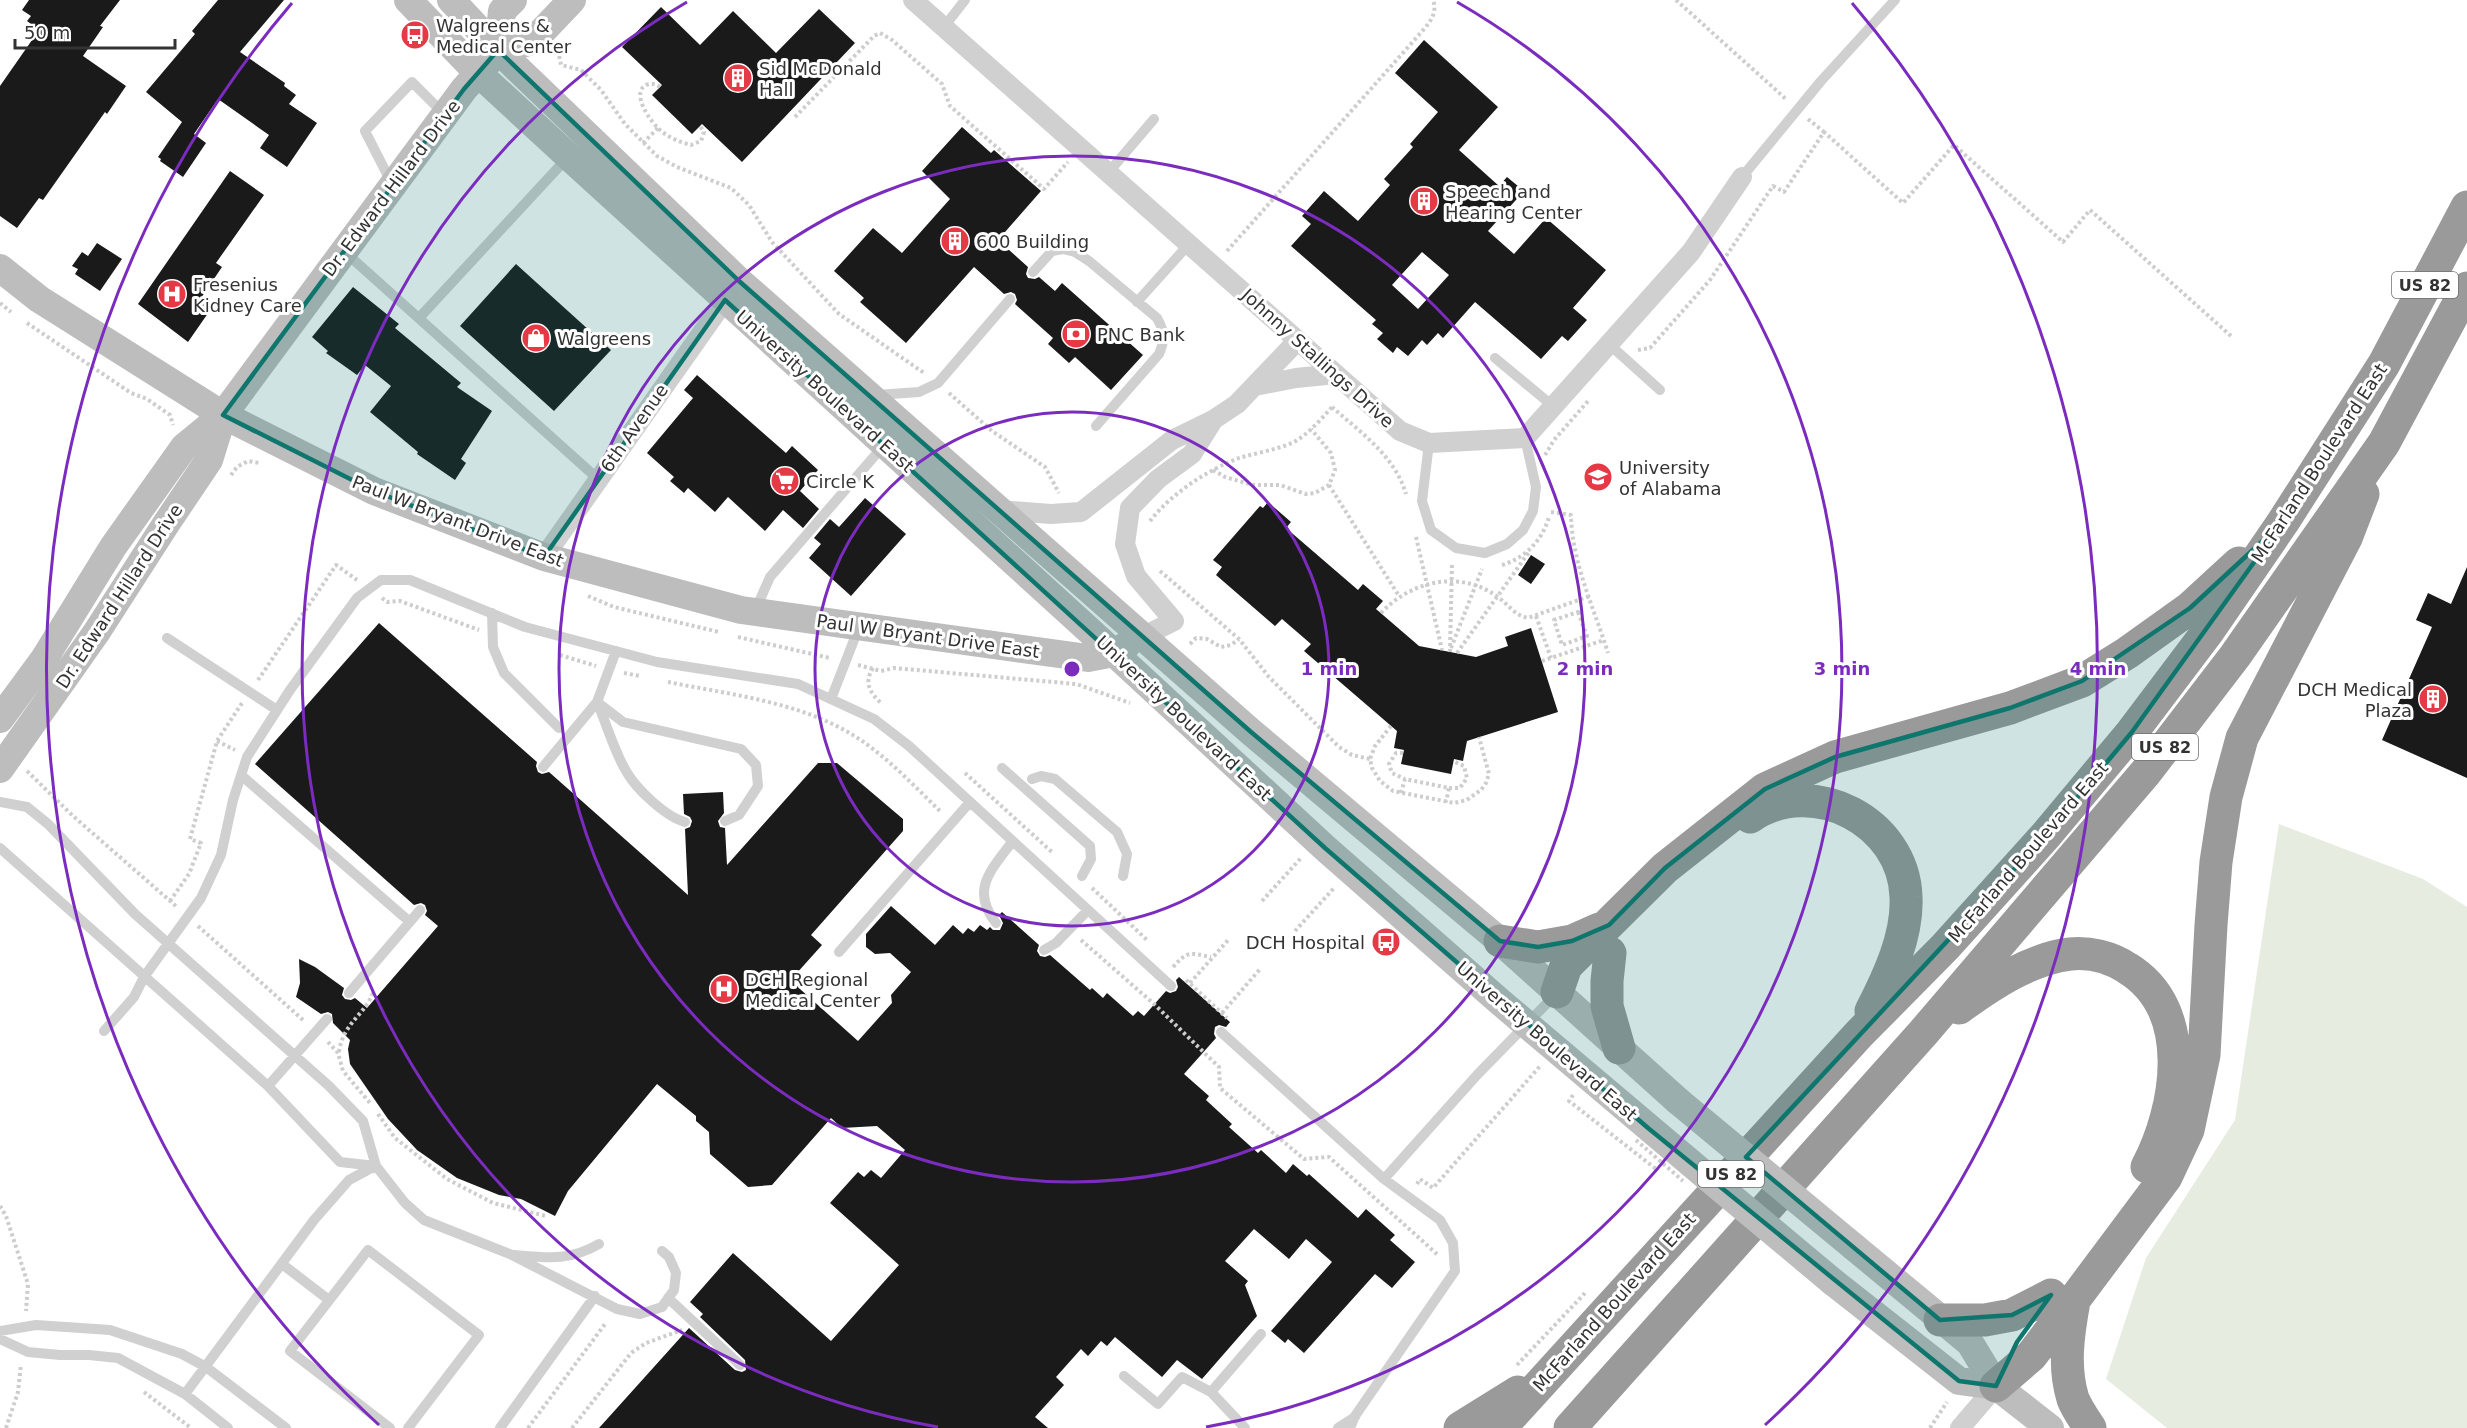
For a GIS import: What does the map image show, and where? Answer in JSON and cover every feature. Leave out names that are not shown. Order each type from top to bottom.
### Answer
[{"type":"highway","name":"McFarland Boulevard East","points":[[1500,1428],[1859,1034],[1968,921],[2046,835],[2132,732],[2209,630],[2283,522],[2384,364],[2467,207]]},
{"type":"highway","name":"McFarland Boulevard East","points":[[1570,1428],[1923,1033],[2145,772],[2235,656],[2384,443],[2467,288]]},
{"type":"highway","points":[[1940,1320],[1985,1320],[2012,1315],[2062,1297],[2166,1177],[2188,1130],[2204,1055],[2216,862],[2226,796],[2240,748],[2273,676],[2346,538],[2384,443]]},
{"type":"highway","points":[[1619,1048],[1607,1006],[1610,939],[1665,868],[1765,789],[1835,757],[2010,708],[2082,681],[2127,653],[2190,608],[2283,522]]},
{"type":"highway","points":[[1557,992],[1566,966],[1610,939],[1667,894],[1740,825],[1754,815],[1786,802],[1812,801],[1837,806],[1852,812],[1879,833],[1898,862],[1906,895],[1906,912],[1891,967],[1859,1034]]},
{"type":"highway","points":[[1500,941],[1538,947],[1572,941],[1610,939]]},
{"type":"highway","points":[[1923,1033],[1996,981],[2055,957],[2071,954],[2104,957],[2134,972],[2154,993],[2168,1018],[2173,1056],[2172,1094],[2169,1113],[2156,1150],[2062,1297],[2031,1356],[1996,1386]]},
{"type":"highway","points":[[2062,1297],[2068,1334],[2067,1367],[2074,1401],[2090,1428]]},
{"type":"highway","points":[[1460,1428],[1551,1372]]},
{"type":"main road","name":"University Boulevard East","points":[[408,0],[478,73],[1325,848],[1648,1128],[1833,1282],[1959,1381],[1996,1386]]},
{"type":"main road","name":"University Boulevard East","points":[[451,0],[498,50],[739,281],[1251,732],[1500,941],[1678,1101],[1970,1343],[1996,1386],[2050,1428]]},
{"type":"main road","points":[[513,0],[502,11],[498,50],[533,41],[572,0]]},
{"type":"main road","name":"Dr. Edward Hillard Drive","points":[[0,719],[44,659],[113,547],[184,447],[223,415],[445,115],[498,50]]},
{"type":"main road","name":"Paul W Bryant Drive East","points":[[0,268],[39,299],[223,415],[374,491],[544,557],[755,612],[1088,658],[1114,653],[1142,637]]},
{"type":"main road","name":"Dr. Edward Hillard Drive","points":[[4,764],[96,633],[210,460],[223,415]]},
{"type":"street","name":"Johnny Stallings Drive","points":[[913,0],[1400,431],[1429,443],[1525,438]]},
{"type":"street","points":[[1525,438],[1691,252],[1742,177]]},
{"type":"street","name":"6th Avenue","points":[[544,557],[726,300]]},
{"type":"street","points":[[998,510],[1037,514],[1081,512],[1172,440],[1213,420],[1237,404],[1298,340]]},
{"type":"street","points":[[1256,386],[1296,378],[1343,380]]},
{"type":"street","points":[[1142,637],[1174,621],[1136,576],[1125,544],[1130,508],[1158,479],[1192,454],[1213,420]]},
{"type":"street","points":[[1964,1423],[1996,1386]]},
{"type":"lane","points":[[944,27],[964,0]]},
{"type":"lane","points":[[1742,177],[1797,109],[1895,0]]},
{"type":"lane","points":[[393,185],[365,131],[412,82],[445,115]]},
{"type":"lane","points":[[1108,173],[1154,119]]},
{"type":"lane","points":[[419,318],[568,156]]},
{"type":"lane","points":[[1137,302],[1189,244]]},
{"type":"lane","points":[[1033,272],[1052,251],[1063,249],[1075,252],[1157,318],[1164,332],[1164,343],[1159,354],[1096,426]]},
{"type":"lane","points":[[344,251],[598,479]]},
{"type":"lane","points":[[871,395],[920,392],[938,383],[1010,299]]},
{"type":"lane","points":[[1610,345],[1660,390]]},
{"type":"lane","points":[[1495,358],[1554,408]]},
{"type":"lane","points":[[1429,443],[1422,501],[1431,530],[1456,548],[1485,554],[1507,544],[1523,530],[1533,511],[1536,487],[1525,438]]},
{"type":"lane","points":[[755,612],[770,577],[884,444]]},
{"type":"lane","points":[[104,1031],[134,997],[144,977],[201,898],[220,855],[247,758],[277,710],[357,598],[381,580],[410,580],[525,627],[657,662],[798,684],[874,719],[909,746],[1171,986]]},
{"type":"lane","points":[[492,613],[493,647],[504,673],[559,728]]},
{"type":"lane","points":[[831,699],[859,627]]},
{"type":"lane","points":[[167,638],[277,710]]},
{"type":"lane","points":[[543,767],[597,702],[616,651]]},
{"type":"lane","points":[[597,702],[623,722],[741,749],[756,765],[758,786],[739,815],[725,821]]},
{"type":"lane","points":[[597,702],[626,772],[657,806],[675,820],[685,822]]},
{"type":"lane","points":[[1002,768],[1090,846],[1091,860],[1082,876]]},
{"type":"lane","points":[[241,776],[410,922]]},
{"type":"lane","points":[[1032,779],[1041,776],[1055,779],[1116,832],[1127,854],[1123,876]]},
{"type":"lane","points":[[0,802],[27,807],[48,824],[135,914],[329,1086],[363,1121],[376,1166],[405,1203],[423,1220],[512,1255],[617,1309],[640,1314],[662,1307],[674,1290],[676,1273],[669,1257],[662,1251]]},
{"type":"lane","points":[[839,952],[970,802]]},
{"type":"lane","points":[[996,923],[985,905],[984,885],[1012,842]]},
{"type":"lane","points":[[0,848],[268,1086],[340,1162],[376,1166]]},
{"type":"lane","points":[[350,993],[420,910]]},
{"type":"lane","points":[[1044,950],[1056,943],[1088,910]]},
{"type":"lane","points":[[1384,1179],[1477,1075],[1557,992]]},
{"type":"lane","points":[[268,1086],[327,1019]]},
{"type":"lane","points":[[1221,1032],[1384,1179],[1440,1220],[1453,1243],[1455,1271],[1355,1416],[1350,1428]]},
{"type":"lane","points":[[185,1394],[314,1220],[349,1180],[376,1166]]},
{"type":"lane","points":[[512,1255],[558,1258],[583,1253],[599,1244]]},
{"type":"lane","points":[[390,1428],[290,1352],[368,1250],[479,1335],[408,1428]]},
{"type":"lane","points":[[282,1264],[330,1300]]},
{"type":"lane","points":[[500,1428],[595,1296]]},
{"type":"lane","points":[[668,1299],[740,1365]]},
{"type":"lane","points":[[0,1330],[36,1325],[110,1330],[182,1354],[206,1367],[286,1428]]},
{"type":"lane","points":[[1211,1392],[1261,1334]]},
{"type":"lane","points":[[0,1340],[28,1352],[118,1358],[185,1394],[228,1428]]},
{"type":"lane","points":[[1124,1376],[1158,1404],[1182,1377],[1211,1392],[1245,1428]]},
{"type":"lane","points":[[1338,1428],[1355,1416]]},
{"type":"path","points":[[1226,252],[1425,28],[1435,10],[1433,0]]},
{"type":"path","points":[[1676,0],[1903,203],[1954,145],[2063,242],[2090,210],[2231,336]]},
{"type":"path","points":[[795,117],[874,36],[880,33],[892,40],[942,84],[950,106],[1044,189],[1065,164],[1084,152]]},
{"type":"path","points":[[569,68],[581,70],[601,90],[625,124],[657,156],[677,167],[731,188],[749,205],[772,242],[839,314],[938,383],[992,431],[1045,467],[1058,492],[1081,512]]},
{"type":"path","points":[[660,87],[649,84],[640,92],[640,99],[658,128],[678,142],[691,146],[701,141],[704,132],[700,126]]},
{"type":"path","points":[[643,144],[658,128]]},
{"type":"path","points":[[1784,192],[1824,132]]},
{"type":"path","points":[[0,303],[131,393],[147,399],[170,415],[172,431]]},
{"type":"path","points":[[1125,544],[1146,546],[1150,520],[1182,491],[1213,469],[1292,443],[1311,429],[1343,380]]},
{"type":"path","points":[[1213,469],[1238,482],[1253,485],[1281,485],[1306,494],[1315,494],[1329,485],[1333,478],[1335,461],[1311,429]]},
{"type":"path","points":[[1329,485],[1399,596]]},
{"type":"path","points":[[1551,512],[1572,515],[1572,537],[1577,559],[1608,653]]},
{"type":"path","points":[[1415,533],[1442,650]]},
{"type":"path","points":[[1457,653],[1533,547]]},
{"type":"path","points":[[1452,562],[1450,652],[1482,569]]},
{"type":"path","points":[[170,901],[189,874],[201,843],[190,839],[217,741],[336,565],[387,602],[400,601],[493,635]]},
{"type":"path","points":[[1156,567],[1239,639],[1269,677],[1339,747],[1352,755],[1370,759]]},
{"type":"path","points":[[1381,613],[1399,596],[1427,584],[1451,582],[1475,587],[1497,596],[1518,615],[1528,618],[1590,596]]},
{"type":"path","points":[[1562,606],[1566,616]]},
{"type":"path","points":[[1578,612],[1587,636],[1575,640],[1562,645],[1554,620],[1578,612]]},
{"type":"path","points":[[1536,616],[1551,658]]},
{"type":"path","points":[[1190,644],[1196,638],[1207,639],[1221,647],[1230,645],[1239,639]]},
{"type":"path","points":[[1575,640],[1578,649]]},
{"type":"path","points":[[1542,662],[1604,640]]},
{"type":"path","points":[[556,654],[644,677]]},
{"type":"path","points":[[667,682],[784,706],[847,732],[889,764],[952,822]]},
{"type":"path","points":[[1391,726],[1375,746],[1370,759],[1372,768],[1380,781],[1393,791],[1446,802],[1467,800],[1481,790],[1486,783],[1489,774],[1479,737]]},
{"type":"path","points":[[1403,753],[1396,753],[1389,764],[1392,773],[1405,779],[1460,788],[1467,778],[1464,766],[1453,761]]},
{"type":"path","points":[[4,764],[26,770],[74,816],[316,1031],[338,1053],[343,1071],[368,1100],[395,1138],[447,1179],[493,1203],[546,1216]]},
{"type":"path","points":[[1401,793],[1405,779]]},
{"type":"path","points":[[1446,802],[1449,788]]},
{"type":"path","points":[[1262,901],[1307,851]]},
{"type":"path","points":[[1295,931],[1338,883]]},
{"type":"path","points":[[1074,938],[1084,941],[1219,1067],[1221,1088],[1304,1160],[1329,1157],[1455,1271]]},
{"type":"path","points":[[1189,983],[1229,939]]},
{"type":"path","points":[[1173,967],[1184,954],[1212,957]]},
{"type":"path","points":[[1222,1013],[1261,968]]},
{"type":"path","points":[[1417,1184],[1420,1179],[1433,1188],[1542,1065]]},
{"type":"path","points":[[1576,1092],[1569,1101],[1660,1172]]},
{"type":"path","points":[[528,1428],[605,1324]]},
{"type":"path","points":[[572,1428],[631,1353],[646,1343],[682,1330],[689,1336]]},
{"type":"path","points":[[142,1390],[190,1428]]},
{"type":"path","points":[[1930,1428],[1947,1401]]},
{"type":"highlighted area","points":[[498,50],[739,281],[1251,732],[1500,941],[1538,947],[1572,941],[1609,925],[1665,868],[1765,789],[1835,757],[2010,708],[2082,681],[2190,608],[2283,522],[2132,732],[2046,835],[1746,1157],[1940,1320],[2012,1315],[2051,1295],[2017,1342],[1996,1386],[1959,1381],[1648,1128],[1325,848],[725,300],[544,557],[374,491],[223,415],[464,89]]},
{"type":"shaded area","points":[[2279,824],[2423,879],[2467,907],[2467,1428],[2167,1428],[2106,1379],[2146,1258],[2235,1120]]},
{"type":"building","points":[[29,0],[120,0],[100,26],[103,27],[83,56],[126,86],[43,200],[39,198],[17,228],[0,216],[0,86],[39,30],[27,21],[31,16],[22,10]]},
{"type":"building","points":[[218,0],[284,0],[240,52],[285,83],[284,86],[296,95],[289,104],[317,123],[287,167],[260,148],[269,135],[218,99],[194,134],[206,143],[183,177],[160,161],[158,157],[182,122],[146,92],[195,34],[192,31]]},
{"type":"building","name":"Sid McDonald Hall","points":[[661,7],[700,45],[733,11],[776,53],[819,9],[855,43],[742,162],[702,124],[692,134],[652,95],[662,85],[622,47]]},
{"type":"building","name":"Speech and Hearing Center","points":[[1424,40],[1498,107],[1459,150],[1499,186],[1507,177],[1524,191],[1488,231],[1514,254],[1546,218],[1606,270],[1573,308],[1587,320],[1568,341],[1562,336],[1541,359],[1475,302],[1443,338],[1438,333],[1427,345],[1422,340],[1408,356],[1397,347],[1393,353],[1377,339],[1383,333],[1372,324],[1376,320],[1291,246],[1311,224],[1302,216],[1324,191],[1358,221],[1390,185],[1384,179],[1413,147],[1410,144],[1438,112],[1395,73]],"holes":[[[1422,252],[1449,275],[1418,309],[1392,285]]]},
{"type":"building","name":"600 Building","points":[[962,127],[991,153],[994,150],[1041,191],[998,240],[1028,267],[1026,274],[1028,278],[1039,277],[1055,291],[1062,283],[1143,355],[1111,390],[1075,357],[1069,363],[1048,344],[1053,338],[1015,304],[1017,300],[1015,294],[1011,292],[1004,294],[974,267],[906,343],[860,302],[864,298],[834,271],[873,228],[902,253],[950,199],[922,171]]},
{"type":"building","points":[[230,171],[264,195],[216,263],[222,267],[201,298],[213,306],[188,342],[138,304]]},
{"type":"building","points":[[97,243],[122,259],[100,291],[75,274],[78,269],[72,266],[82,252],[88,256]]},
{"type":"building","name":"Walgreens","points":[[516,264],[611,350],[554,411],[460,326]]},
{"type":"building","points":[[353,287],[399,324],[395,328],[461,383],[457,387],[492,411],[461,459],[466,463],[455,480],[417,454],[418,452],[370,412],[391,386],[365,365],[357,375],[326,353],[328,351],[312,337]]},
{"type":"building","points":[[697,375],[786,453],[792,446],[818,470],[800,491],[819,509],[803,528],[783,510],[765,531],[728,497],[715,512],[688,488],[684,493],[670,481],[674,477],[647,453],[693,398],[684,390]]},
{"type":"building","name":"Circle K","points":[[865,498],[906,534],[851,596],[809,558],[821,544],[814,538],[830,519],[839,527]]},
{"type":"building","points":[[1268,502],[1291,522],[1286,528],[1358,590],[1363,584],[1383,601],[1376,609],[1419,646],[1476,657],[1508,646],[1505,637],[1531,628],[1558,712],[1467,741],[1463,761],[1454,759],[1451,774],[1401,764],[1404,750],[1394,748],[1397,731],[1304,651],[1311,644],[1282,619],[1275,626],[1216,575],[1222,567],[1213,560],[1260,506],[1263,508]]},
{"type":"building","points":[[1531,555],[1545,564],[1531,584],[1518,575]]},
{"type":"building","name":"DCH Medical Plaza","points":[[2467,567],[2467,778],[2382,740],[2432,627],[2416,620],[2428,593],[2451,604]]},
{"type":"building","points":[[379,623],[537,762],[538,772],[542,774],[549,772],[688,895],[685,829],[690,827],[692,821],[684,814],[683,794],[723,792],[724,813],[718,821],[720,827],[725,828],[727,865],[818,763],[837,763],[903,819],[903,831],[811,935],[822,945],[796,974],[800,989],[858,1041],[892,1003],[891,995],[911,972],[890,953],[875,954],[866,947],[866,934],[891,906],[935,945],[953,925],[963,934],[968,928],[974,932],[980,925],[987,930],[990,927],[993,930],[1000,930],[1003,923],[999,915],[1002,912],[1039,945],[1037,951],[1040,956],[1050,955],[1090,990],[1092,988],[1103,998],[1107,993],[1133,1016],[1138,1011],[1144,1016],[1166,991],[1170,993],[1176,991],[1178,987],[1176,980],[1179,977],[1230,1022],[1226,1027],[1219,1025],[1215,1027],[1216,1038],[1184,1074],[1209,1096],[1206,1100],[1232,1124],[1229,1127],[1258,1153],[1261,1150],[1286,1173],[1293,1164],[1307,1176],[1309,1174],[1358,1218],[1366,1209],[1395,1235],[1390,1240],[1415,1262],[1392,1288],[1375,1274],[1304,1353],[1288,1339],[1285,1343],[1271,1331],[1332,1262],[1306,1239],[1289,1259],[1254,1229],[1225,1261],[1248,1281],[1245,1285],[1257,1316],[1202,1379],[1177,1360],[1162,1377],[1115,1337],[1107,1346],[1101,1341],[1088,1356],[1081,1349],[1056,1377],[1064,1385],[1035,1417],[1048,1428],[599,1428],[689,1328],[735,1370],[742,1372],[746,1370],[745,1360],[700,1317],[703,1314],[690,1302],[733,1253],[831,1341],[899,1265],[830,1203],[858,1172],[864,1177],[871,1170],[881,1178],[905,1150],[877,1126],[842,1128],[831,1118],[772,1185],[748,1187],[710,1154],[709,1132],[696,1121],[696,1116],[657,1084],[568,1191],[555,1216],[521,1199],[499,1195],[457,1178],[417,1150],[388,1119],[350,1064],[348,1049],[350,1040],[333,1023],[332,1014],[328,1012],[321,1014],[296,997],[300,983],[299,959],[315,967],[344,988],[342,995],[345,999],[355,998],[367,1008],[438,926],[425,915],[427,911],[425,905],[421,903],[414,905],[255,764]]},
{"type":"place","name":"Walgreens & Medical Center","points":[[415,35]]},
{"type":"place","name":"Sid McDonald Hall","points":[[738,78]]},
{"type":"place","name":"Speech and Hearing Center","points":[[1424,201]]},
{"type":"place","name":"600 Building","points":[[955,241]]},
{"type":"place","name":"Fresenius Kidney Care","points":[[172,294]]},
{"type":"place","name":"PNC Bank","points":[[1076,334]]},
{"type":"place","name":"Walgreens","points":[[536,338]]},
{"type":"place","name":"University of Alabama","points":[[1598,477]]},
{"type":"place","name":"Circle K","points":[[785,481]]},
{"type":"place","name":"DCH Medical Plaza","points":[[2433,699]]},
{"type":"place","name":"DCH Hospital","points":[[1386,942]]},
{"type":"place","name":"DCH Regional Medical Center","points":[[724,989]]}]
